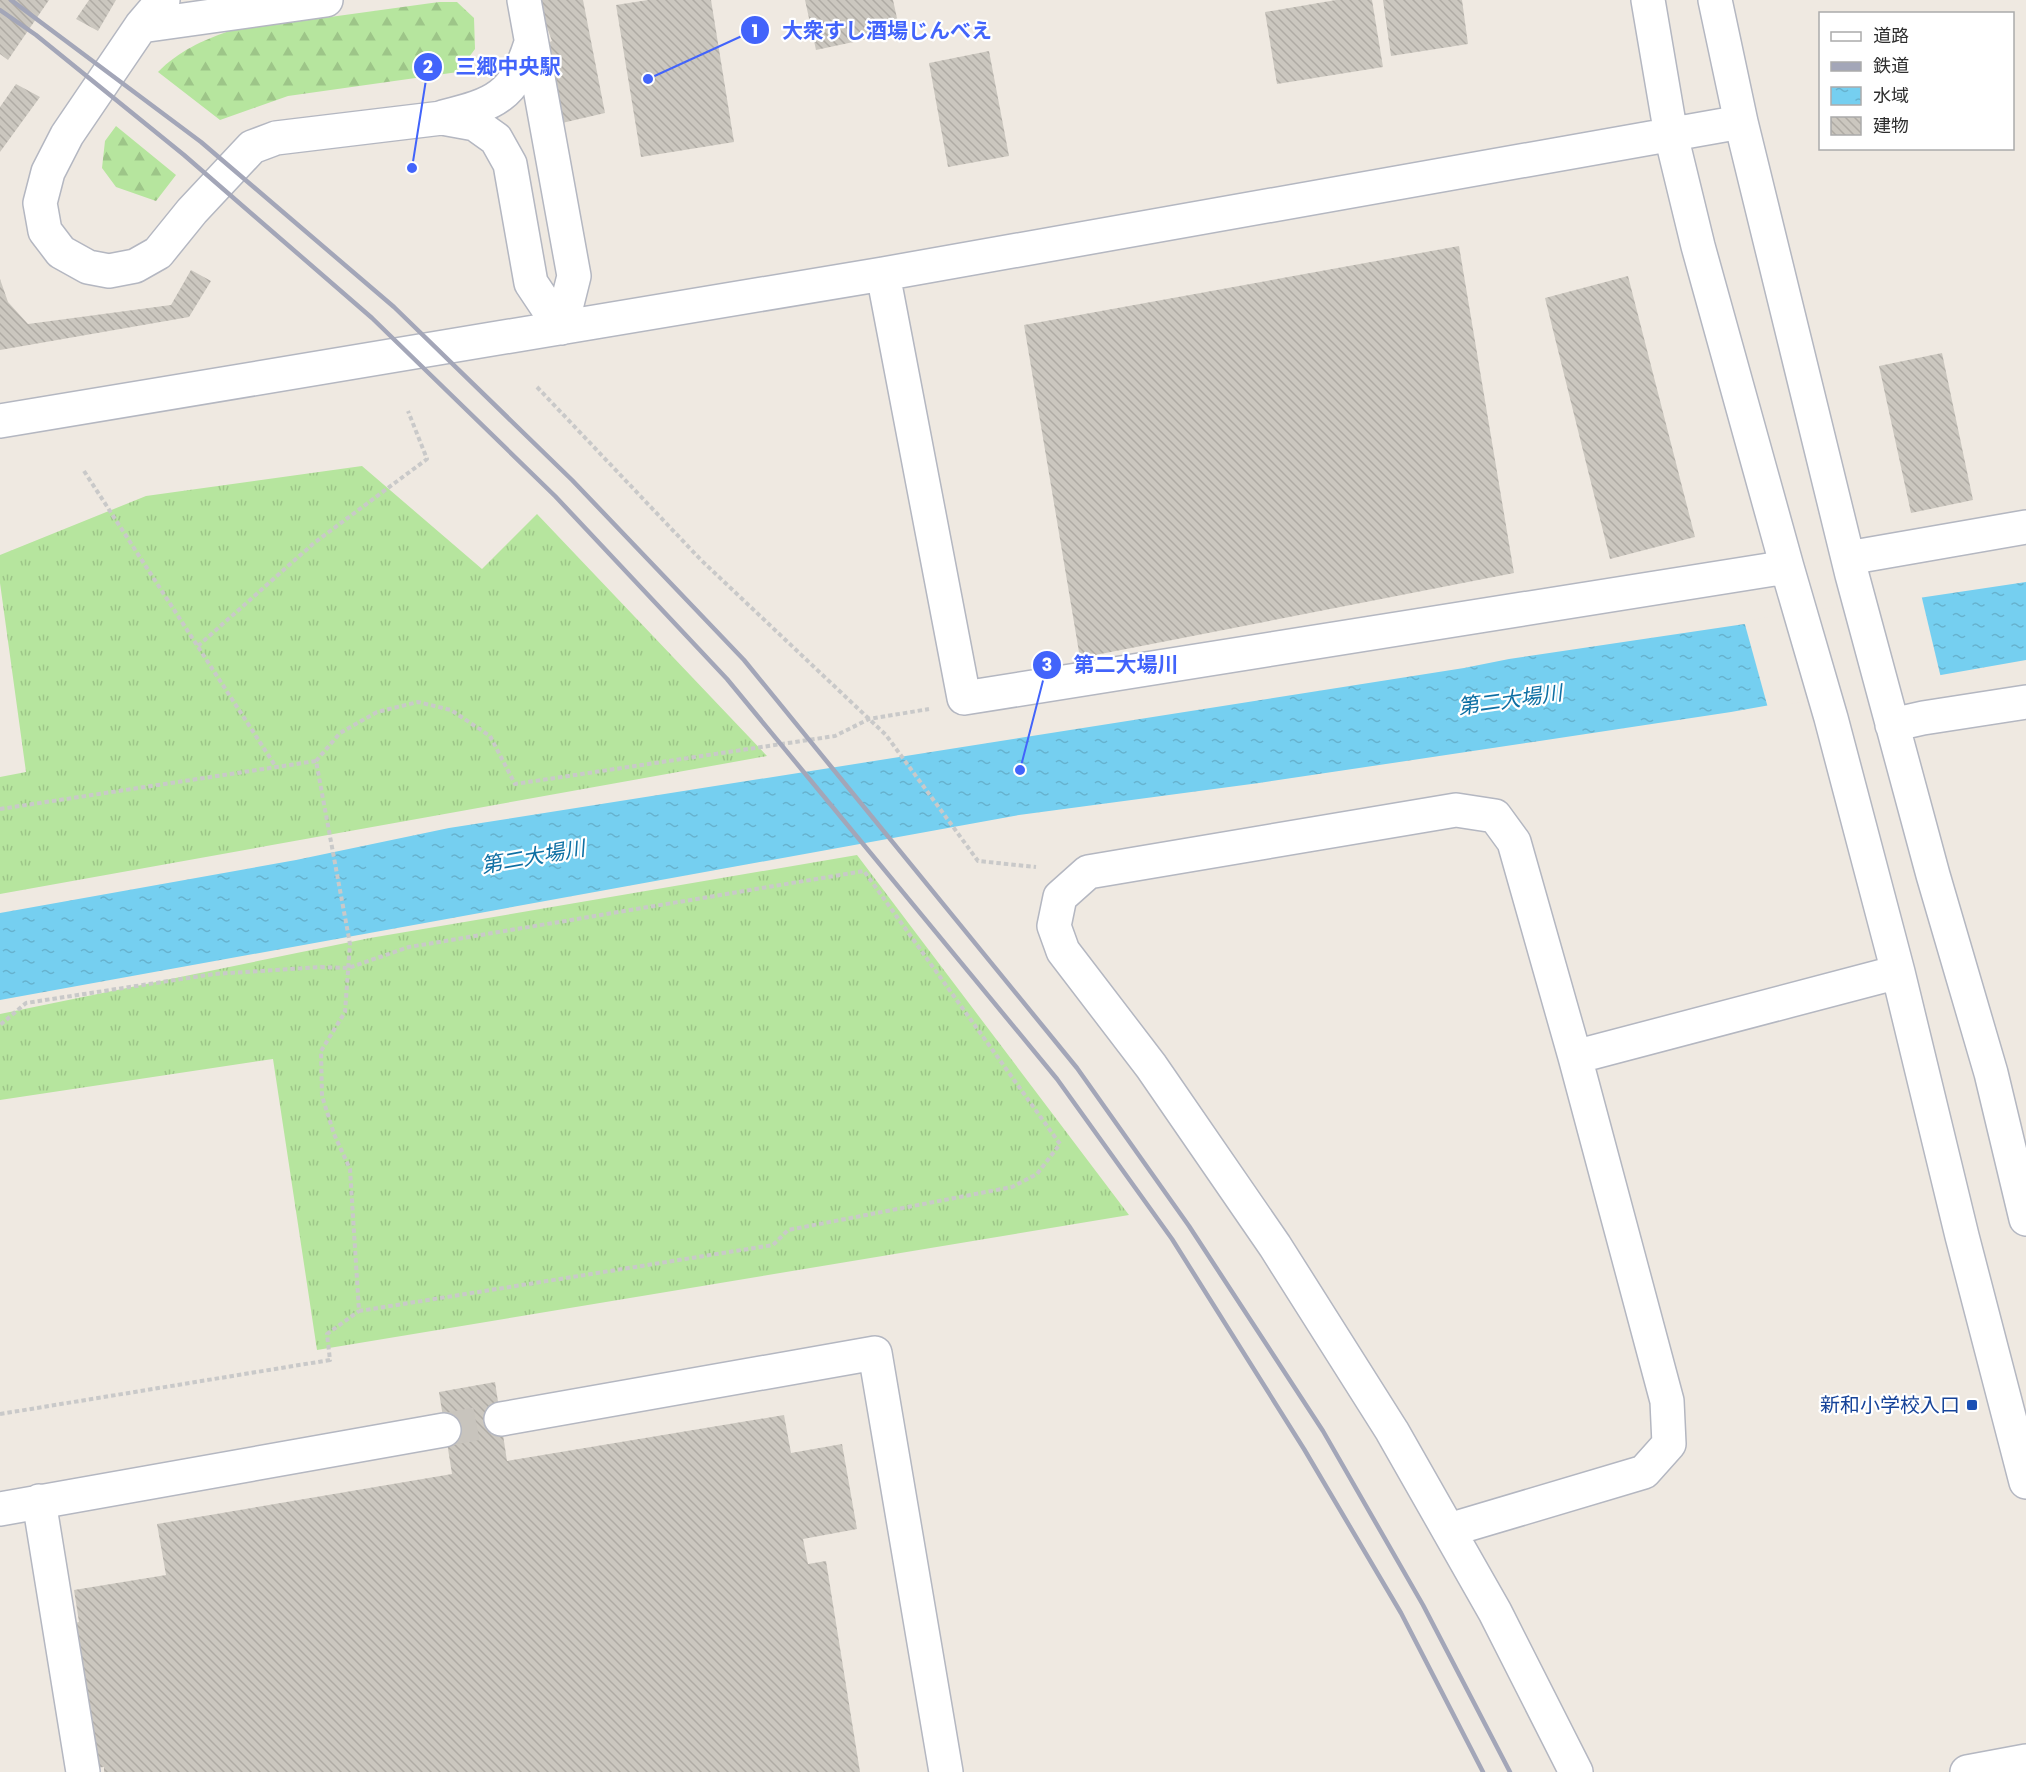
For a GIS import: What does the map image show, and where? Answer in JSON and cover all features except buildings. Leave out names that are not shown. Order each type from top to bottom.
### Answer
[{"type":"street","points":[[163,0],[141,26],[67,135],[48,172],[40,203],[45,231],[61,252],[88,267],[109,272],[135,266],[158,253],[192,210],[252,147],[276,138],[442,117],[473,109],[494,100],[512,86],[524,68],[531,43]]},
{"type":"street","points":[[141,26],[326,0]]},
{"type":"street","points":[[524,0],[574,276],[561,328]]},
{"type":"street","points":[[1648,0],[1671,135],[1698,246],[1831,718],[1898,972],[1962,1236],[2026,1482]]},
{"type":"street","points":[[1715,0],[1741,122],[1850,566],[1933,875],[1991,1073],[2026,1219]]},
{"type":"street","points":[[442,117],[475,124],[496,139],[510,164],[531,283],[561,328]]},
{"type":"street","points":[[0,421],[884,274],[1741,122]]},
{"type":"street","points":[[884,274],[964,698],[1790,577]]},
{"type":"street","points":[[1850,566],[2026,527]]},
{"type":"street","points":[[1889,715],[1923,718],[2026,702]]},
{"type":"street","points":[[1449,1530],[1644,1472],[1669,1444],[1667,1401],[1575,1057],[1514,842],[1495,816],[1456,810],[1088,872],[1060,897],[1054,926],[1063,951],[1151,1066],[1275,1246],[1392,1431],[1495,1612],[1576,1772]]},
{"type":"street","points":[[1575,1057],[1898,972]]},
{"type":"street","points":[[501,1419],[875,1353],[946,1772]]},
{"type":"street","points":[[0,1509],[444,1430]]},
{"type":"street","points":[[39,1502],[84,1772]]},
{"type":"street","points":[[1967,1772],[2026,1761]]},
{"type":"path","points":[[537,387],[701,560],[886,735],[978,861]]},
{"type":"path","points":[[198,646],[314,543],[427,459],[408,411]]},
{"type":"path","points":[[84,471],[276,767]]},
{"type":"path","points":[[0,809],[316,761],[340,733],[377,712],[418,702],[452,710],[490,736],[515,784],[835,736],[869,719],[946,706],[964,698]]},
{"type":"path","points":[[316,761],[350,944],[345,1012],[321,1051],[322,1096],[334,1134],[350,1170],[359,1311]]},
{"type":"path","points":[[0,1025],[26,1003],[214,974],[321,967],[348,968],[409,947],[864,871],[1060,1144],[1036,1174],[1012,1187],[788,1230],[773,1245],[359,1311],[327,1334],[330,1360],[0,1414]]},
{"type":"green space","points":[[439,2],[457,2],[474,18],[475,49],[458,72],[288,96],[220,120],[158,72],[191,47],[229,31]]},
{"type":"green space","points":[[116,126],[176,175],[156,201],[116,187],[102,168],[105,141]]},
{"type":"green space","points":[[362,466],[482,569],[537,514],[767,756],[0,894],[0,777],[26,772],[0,583],[0,555],[146,496]]},
{"type":"green space","points":[[857,855],[1129,1215],[317,1350],[273,1059],[0,1100],[0,1014],[370,938]]},
{"type":"water","points":[[2026,582],[2026,660],[1731,712],[1259,783],[1019,815],[0,1000],[0,913],[296,860],[449,828],[1464,668],[1509,659]]},
{"type":"pier","points":[[1921,594],[1941,678],[1768,708],[1744,621]]},
{"type":"tunnel","points":[[444,1430],[501,1419]]},
{"type":"railway","points":[[11,0],[201,142],[394,307],[572,480],[744,660],[1077,1068],[1189,1226],[1323,1431],[1423,1605],[1510,1772]]},
{"type":"railway","points":[[0,10],[36,35],[184,155],[372,318],[555,496],[727,679],[1057,1079],[1172,1239],[1304,1449],[1401,1613],[1483,1772]]},
{"type":"place","name":"大衆すし酒場じんべえ","points":[[648,79]]},
{"type":"place","name":"三郷中央駅","points":[[412,168]]},
{"type":"place","name":"第二大場川","points":[[1020,770]]},
{"type":"place","name":"新和小学校入口","points":[[1972,1405]]}]
